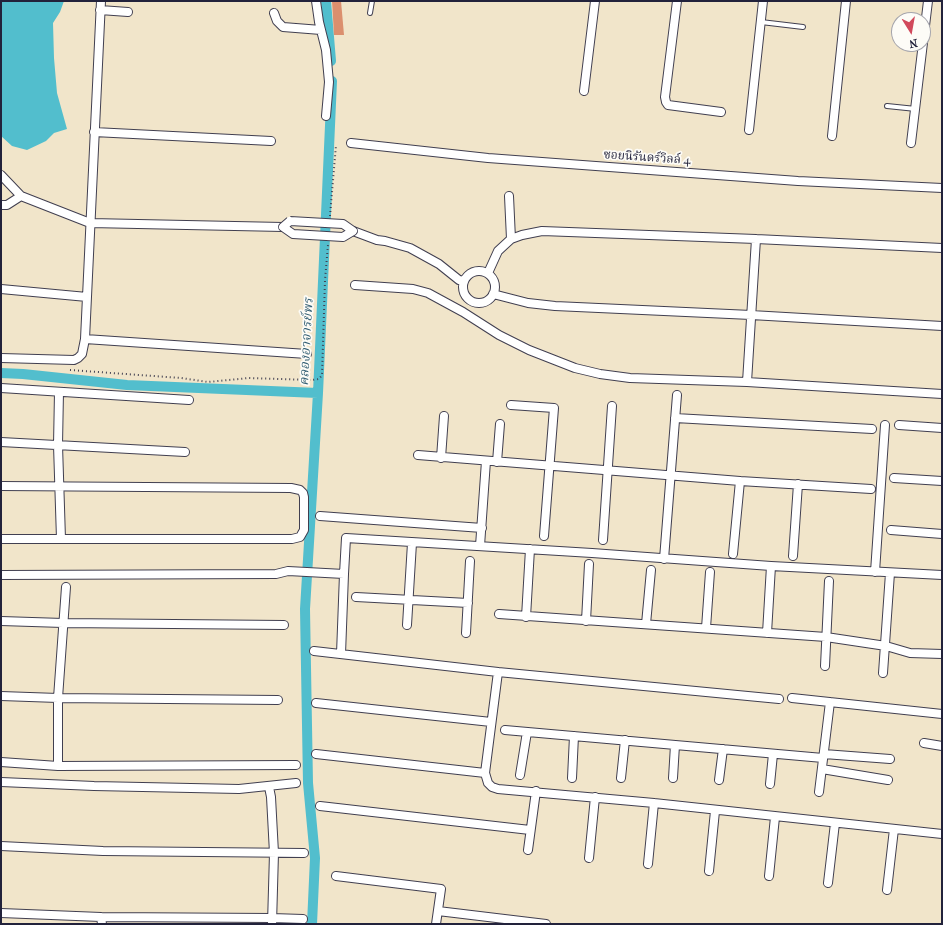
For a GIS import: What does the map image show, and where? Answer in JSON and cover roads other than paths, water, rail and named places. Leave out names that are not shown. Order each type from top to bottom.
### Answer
[{"type":"street","points":[[1,358],[74,360],[82,354],[85,338],[101,1]]},
{"type":"street","points":[[316,1],[326,50],[328,82],[326,116]]},
{"type":"street","points":[[584,91],[595,1]]},
{"type":"street","points":[[677,1],[665,97],[666,102],[668,105],[721,112]]},
{"type":"street","points":[[749,130],[763,1]]},
{"type":"street","points":[[832,136],[846,1]]},
{"type":"street","points":[[911,142],[928,1]]},
{"type":"street","points":[[100,10],[128,12]]},
{"type":"street","points":[[274,13],[277,21],[283,27],[321,30]]},
{"type":"street","points":[[94,132],[271,141]]},
{"type":"street","name":"ซอยนิรันดร์วิลล์ 4","points":[[351,143],[488,158],[798,181],[942,188]]},
{"type":"street","points":[[1,175],[21,196],[90,223],[283,227],[293,234],[343,237],[353,231]]},
{"type":"street","points":[[1,205],[6,205],[21,196]]},
{"type":"street","points":[[509,196],[511,239]]},
{"type":"street","points":[[283,227],[290,221],[343,224],[353,231],[376,240],[410,248],[439,264],[460,280],[464,281]]},
{"type":"street","points":[[488,273],[498,251],[511,239],[542,231],[942,248]]},
{"type":"street","points":[[747,382],[756,239]]},
{"type":"street","points":[[474,271],[488,273],[495,285],[493,294],[486,301],[477,303],[472,301],[465,295],[462,286],[464,281],[470,273],[474,271]]},
{"type":"street","points":[[355,285],[420,291],[435,296],[499,335],[529,350],[575,368],[600,374],[630,378],[747,382],[942,394]]},
{"type":"street","points":[[1,290],[87,297]]},
{"type":"street","points":[[493,294],[528,302],[556,306],[942,326]]},
{"type":"street","points":[[463,312],[472,301]]},
{"type":"street","points":[[85,338],[307,354]]},
{"type":"street","points":[[1,388],[189,400]]},
{"type":"street","points":[[59,392],[58,445],[60,539]]},
{"type":"street","points":[[664,559],[677,395]]},
{"type":"street","points":[[511,405],[554,408],[544,536]]},
{"type":"street","points":[[603,540],[609,471],[612,406]]},
{"type":"street","points":[[441,458],[444,416]]},
{"type":"street","points":[[675,418],[872,429]]},
{"type":"street","points":[[497,462],[500,424]]},
{"type":"street","points":[[875,572],[885,425]]},
{"type":"street","points":[[899,425],[942,428]]},
{"type":"street","points":[[1,442],[185,452]]},
{"type":"street","points":[[418,455],[740,481],[871,489]]},
{"type":"street","points":[[480,546],[486,461]]},
{"type":"street","points":[[894,478],[942,481]]},
{"type":"street","points":[[733,554],[740,481]]},
{"type":"street","points":[[793,556],[798,484]]},
{"type":"street","points":[[1,486],[291,488],[300,490],[304,497],[304,530],[300,537],[296,538],[1,539]]},
{"type":"street","points":[[320,516],[482,528]]},
{"type":"street","points":[[891,530],[942,533]]},
{"type":"street","points":[[341,654],[346,538],[412,543],[592,552],[664,559],[771,566],[942,575]]},
{"type":"street","points":[[406,625],[412,543]]},
{"type":"street","points":[[526,617],[530,549]]},
{"type":"street","points":[[466,634],[470,560]]},
{"type":"street","points":[[586,621],[589,564]]},
{"type":"street","points":[[767,633],[771,566]]},
{"type":"street","points":[[646,624],[651,570]]},
{"type":"street","points":[[1,575],[276,574],[288,571],[344,574]]},
{"type":"street","points":[[706,628],[710,572]]},
{"type":"street","points":[[883,673],[890,573]]},
{"type":"street","points":[[825,666],[830,581]]},
{"type":"street","points":[[58,766],[58,698],[66,587]]},
{"type":"street","points":[[356,597],[468,603]]},
{"type":"street","points":[[499,614],[826,637],[886,646],[910,653],[942,654]]},
{"type":"street","points":[[1,621],[284,625]]},
{"type":"street","points":[[314,651],[498,672],[779,698]]},
{"type":"street","points":[[498,672],[485,773],[488,783],[492,787],[498,789],[654,803],[714,811],[942,834]]},
{"type":"street","points":[[1,696],[278,700]]},
{"type":"street","points":[[792,698],[942,714]]},
{"type":"street","points":[[819,792],[830,702]]},
{"type":"street","points":[[316,703],[491,722]]},
{"type":"street","points":[[505,730],[773,754],[890,759]]},
{"type":"street","points":[[520,776],[526,732]]},
{"type":"street","points":[[572,778],[574,736]]},
{"type":"street","points":[[621,778],[624,740]]},
{"type":"street","points":[[924,743],[942,746]]},
{"type":"street","points":[[673,778],[675,745]]},
{"type":"street","points":[[719,780],[723,749]]},
{"type":"street","points":[[316,754],[485,773]]},
{"type":"street","points":[[770,784],[773,754]]},
{"type":"street","points":[[1,762],[58,766],[296,765]]},
{"type":"street","points":[[822,769],[888,780]]},
{"type":"street","points":[[1,782],[223,789],[296,784]]},
{"type":"street","points":[[269,787],[274,853],[272,921]]},
{"type":"street","points":[[528,850],[536,792]]},
{"type":"street","points":[[589,858],[595,798]]},
{"type":"street","points":[[648,864],[654,803]]},
{"type":"street","points":[[320,806],[530,830]]},
{"type":"street","points":[[709,870],[714,811]]},
{"type":"street","points":[[770,876],[775,817]]},
{"type":"street","points":[[828,883],[835,823]]},
{"type":"street","points":[[887,890],[894,829]]},
{"type":"street","points":[[1,846],[103,851],[304,853]]},
{"type":"street","points":[[336,876],[440,889],[436,924]]},
{"type":"street","points":[[438,912],[546,924]]},
{"type":"street","points":[[1,913],[101,921],[272,921],[302,919]]},
{"type":"lane","points":[[370,13],[372,1]]},
{"type":"lane","points":[[761,22],[803,27]]},
{"type":"lane","points":[[887,106],[916,109]]},
{"type":"water","points":[[1,1],[64,1],[60,12],[53,23],[57,93],[67,129],[54,133],[46,141],[27,150],[12,146],[1,136]]},
{"type":"waterway","name":"คลองอาจารย์พร","points":[[326,1],[331,61]]},
{"type":"waterway","name":"คลองอาจารย์พร","points":[[1,373],[127,385],[318,393],[332,81]]},
{"type":"waterway","points":[[312,924],[315,858],[308,783],[305,609],[318,393]]}]
